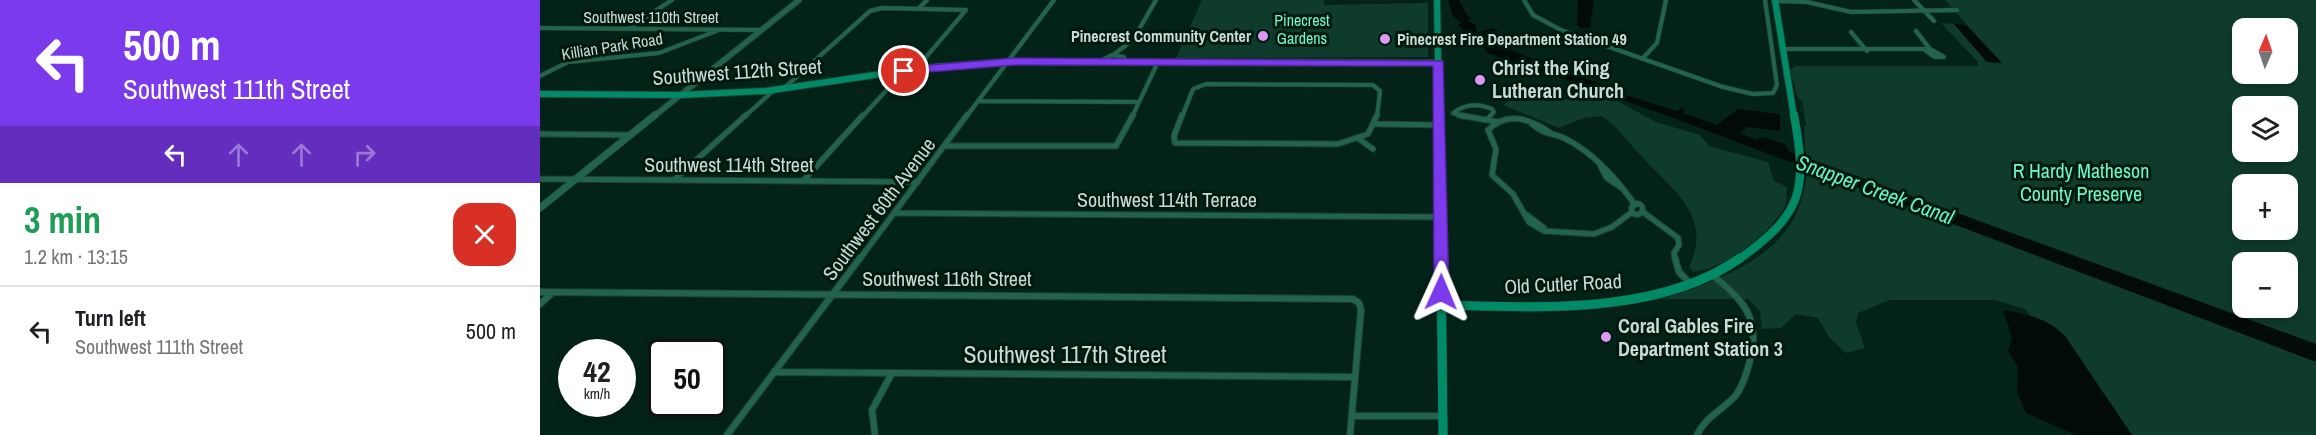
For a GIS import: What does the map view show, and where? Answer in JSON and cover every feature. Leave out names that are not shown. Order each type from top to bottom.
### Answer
[{"type":"main road","points":[[1437,0],[1443,435]]},
{"type":"main road","name":"Old Cutler Road","points":[[1441,305],[1584,305],[1636,297],[1690,283],[1711,274],[1751,252],[1777,229],[1797,196],[1802,168],[1775,1]]},
{"type":"main road","name":"Southwest 112th Street","points":[[540,94],[681,95],[773,91],[916,69],[1007,62],[1439,63]]},
{"type":"street","points":[[629,29],[672,0]]},
{"type":"street","points":[[540,208],[799,0]]},
{"type":"street","points":[[919,8],[927,0]]},
{"type":"street","name":"Southwest 60th Avenue","points":[[727,435],[1054,0]]},
{"type":"street","points":[[1099,62],[1117,54],[1132,42],[1156,0]]},
{"type":"street","points":[[1524,0],[1529,11],[1547,24],[1741,92],[1769,94],[1774,92],[1777,82],[1765,0]]},
{"type":"street","points":[[1643,58],[1657,43],[1666,0]]},
{"type":"street","points":[[1914,0],[1934,21]]},
{"type":"street","points":[[1775,1],[1809,2],[1848,12],[1957,10]]},
{"type":"street","points":[[783,90],[873,10],[919,8],[966,10],[916,69]]},
{"type":"street","name":"Southwest 110th Street","points":[[540,28],[762,30]]},
{"type":"street","name":"Killian Park Road","points":[[540,76],[556,66],[573,61],[665,51],[722,29]]},
{"type":"street","points":[[1783,50],[1928,50],[1916,31]]},
{"type":"street","points":[[1851,32],[1867,51]]},
{"type":"street","points":[[1117,54],[1125,59],[1124,62]]},
{"type":"street","points":[[944,146],[1116,146],[1158,62]]},
{"type":"street","points":[[803,181],[904,71]]},
{"type":"street","points":[[1206,84],[1375,85],[1380,91],[1376,124],[1359,139],[1328,145],[1175,143],[1174,136],[1196,86],[1206,84]]},
{"type":"street","points":[[674,180],[773,91]]},
{"type":"street","points":[[978,101],[1139,102]]},
{"type":"street","points":[[1453,113],[1464,106],[1479,105],[1492,109],[1494,112],[1489,117]]},
{"type":"street","points":[[1437,113],[1453,113],[1471,119],[1489,117],[1498,122]]},
{"type":"street","points":[[1643,212],[1632,212],[1612,227],[1598,233],[1563,234],[1535,227],[1527,219],[1527,215],[1513,194],[1492,174],[1496,149],[1488,130],[1498,122],[1520,118],[1532,122],[1539,131],[1568,140],[1599,164],[1607,178],[1622,188],[1635,205],[1643,208],[1643,212],[1677,236],[1679,243],[1674,253],[1677,267],[1690,283]]},
{"type":"street","points":[[1376,124],[1438,125]]},
{"type":"street","points":[[540,134],[632,135]]},
{"type":"street","points":[[1359,139],[1373,149]]},
{"type":"street","name":"Southwest 114th Street","points":[[540,179],[918,182]]},
{"type":"street","points":[[1632,212],[1630,207],[1635,205]]},
{"type":"street","name":"Southwest 114th Terrace","points":[[895,213],[1440,217]]},
{"type":"street","points":[[1697,435],[1704,421],[1737,393],[1753,352],[1752,314],[1737,295],[1711,274]]},
{"type":"street","name":"Southwest 116th Street","points":[[540,292],[1353,299],[1359,303],[1361,310],[1355,377]]},
{"type":"street","points":[[540,304],[552,293]]},
{"type":"street","name":"Southwest 117th Street","points":[[774,372],[1355,377]]},
{"type":"street","points":[[875,435],[870,425],[871,411],[892,373]]},
{"type":"street","points":[[1350,435],[1355,377]]},
{"type":"street","points":[[1352,416],[1443,417]]},
{"type":"green space","name":"Pinecrest Gardens","points":[[1202,0],[1324,0],[1324,5],[1428,3],[1428,57],[1176,58]]},
{"type":"green space","name":"R Hardy Matheson County Preserve","points":[[1945,0],[2316,0],[2316,435],[2113,435],[2025,309],[1995,300],[1890,300],[1858,313],[1856,323],[1865,348],[1846,353],[1829,337],[1818,318],[1796,314],[1781,328],[1762,329],[1760,311],[1748,299],[1660,299],[1734,271],[1767,250],[1792,222],[1801,203],[1808,169],[1811,170],[1811,160],[1806,158],[1804,126],[1806,126],[1802,101],[1798,98],[1790,70],[1795,66],[1978,66],[1978,62],[1941,23],[1954,24],[1987,62],[2001,63]]},
{"type":"green space","points":[[1614,99],[1656,122],[1700,135],[1709,146],[1768,162],[1774,181],[1787,187],[1783,210],[1766,231],[1744,250],[1719,264],[1693,272],[1689,267],[1695,250],[1696,235],[1694,221],[1688,208],[1680,196],[1608,121],[1602,116],[1584,118],[1559,128],[1503,105],[1509,101]]},
{"type":"water","name":"Snapper Creek Canal","points":[[1448,0],[1459,0],[1471,18],[1468,21],[1475,24],[1477,33],[1492,28],[1498,31],[1488,36],[1489,39],[1513,51],[1555,63],[1552,66],[1559,68],[1562,65],[1569,67],[1567,70],[1596,82],[1613,84],[1623,91],[1623,94],[1676,111],[1681,108],[1685,110],[1683,113],[1717,125],[1738,109],[1780,114],[1780,131],[1747,127],[1740,133],[1756,140],[1763,137],[1785,144],[1788,151],[2232,313],[2232,318],[2245,318],[2316,344],[2316,362],[1674,118],[1485,52],[1485,48],[1458,25],[1462,23],[1453,16]]},
{"type":"water","points":[[1578,0],[1594,0],[1590,28],[1581,28],[1577,25]]},
{"type":"water","points":[[1954,24],[1966,25],[2002,63],[1987,62]]},
{"type":"water","points":[[2003,310],[2029,315],[2044,321],[2065,336],[2132,435],[2076,435],[2026,413],[2017,392],[2018,367],[2008,351],[2012,338]]},
{"type":"place","name":"Pinecrest Community Center","points":[[1263,36]]},
{"type":"place","name":"Pinecrest Fire Department Station 49","points":[[1385,39]]},
{"type":"place","name":"Christ the King Lutheran Church","points":[[1480,80]]},
{"type":"place","name":"Coral Gables Fire Department Station 3","points":[[1606,337]]},
{"type":"route","points":[[904,71],[1015,62],[1439,63],[1437,113],[1441,292]]}]
